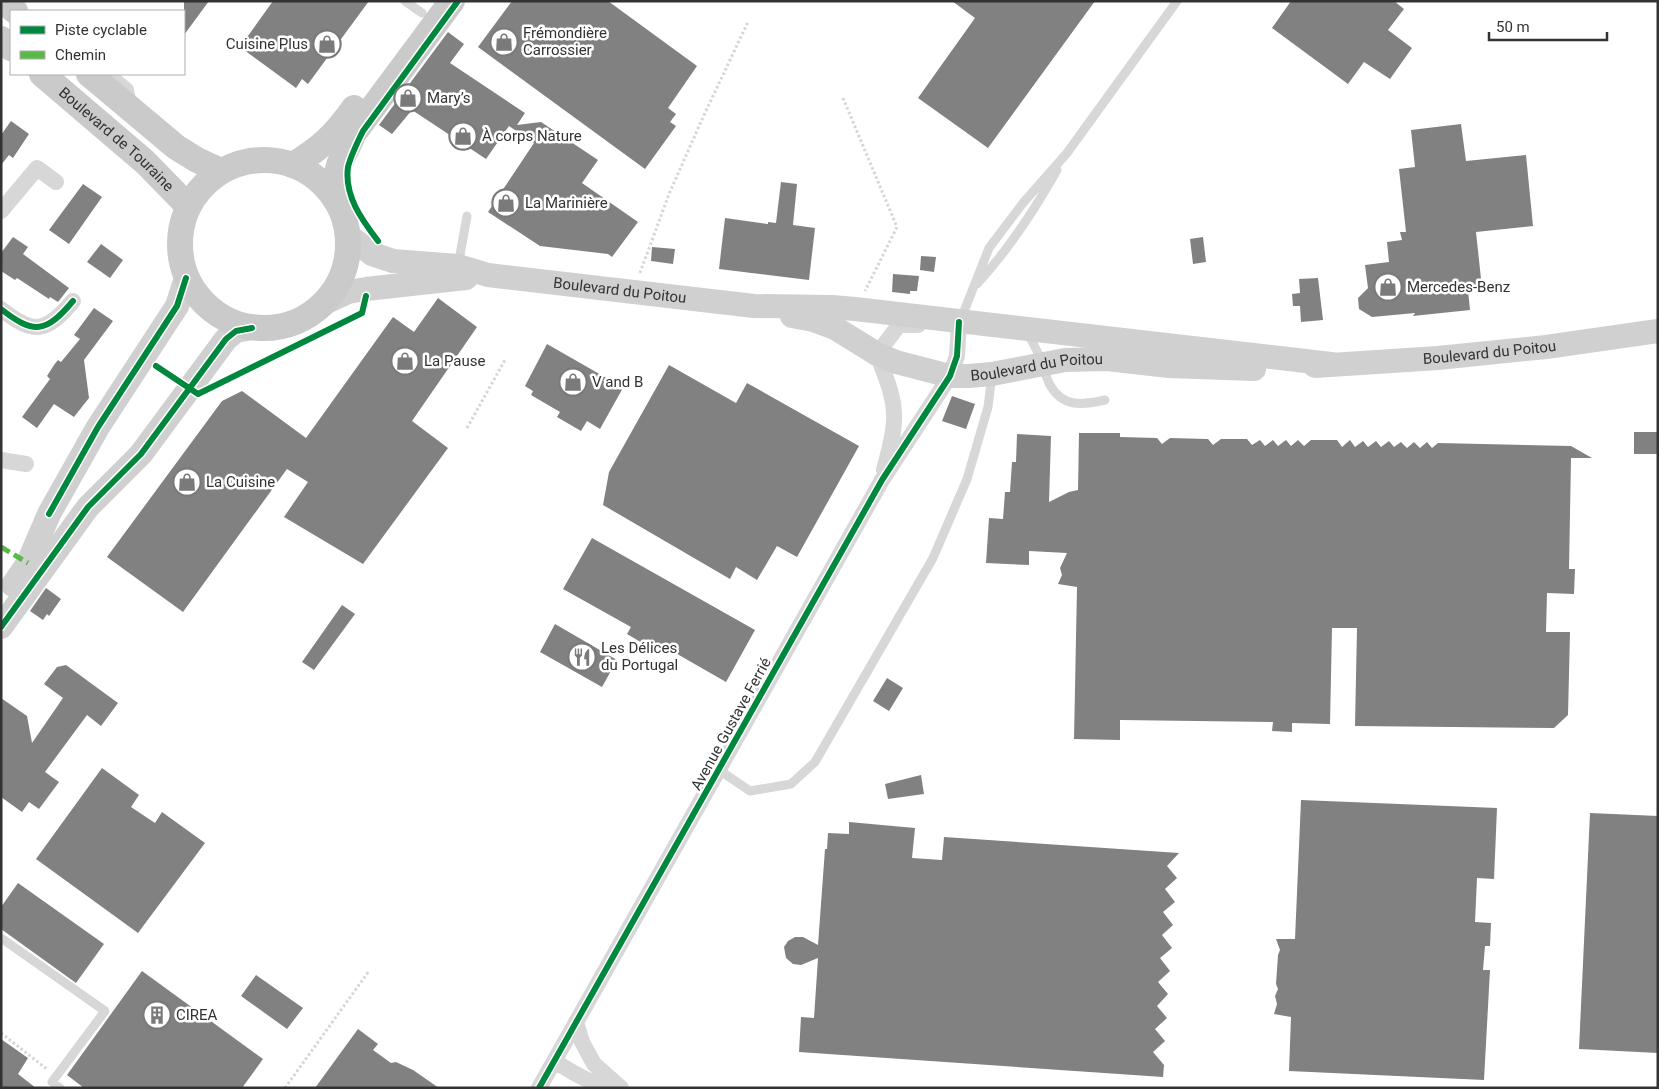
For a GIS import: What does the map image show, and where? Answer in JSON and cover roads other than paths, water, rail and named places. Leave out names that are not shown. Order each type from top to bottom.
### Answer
[{"type":"main road","points":[[4,1],[14,10]]},
{"type":"main road","points":[[335,199],[339,165],[354,133],[452,1]]},
{"type":"main road","points":[[293,164],[316,151],[337,131],[420,5]]},
{"type":"main road","name":"Boulevard de Touraine","points":[[43,75],[145,162],[188,206]]},
{"type":"main road","name":"Boulevard de Touraine","points":[[90,75],[176,147],[197,160],[222,171]]},
{"type":"main road","points":[[1,627],[88,506],[141,454],[226,339],[236,331],[277,327],[302,319],[322,304],[338,284],[346,260],[348,235],[344,216],[329,191],[313,175],[293,164],[269,160],[252,161],[244,162],[222,171],[202,186],[188,206],[180,229],[179,254],[186,278],[202,302],[224,319],[252,328]]},
{"type":"main road","name":"Boulevard du Poitou","points":[[348,235],[372,254],[393,261],[458,266],[488,275],[754,306],[856,309],[1331,364]]},
{"type":"main road","name":"Boulevard du Poitou","points":[[322,304],[348,292],[488,275]]},
{"type":"main road","points":[[1,600],[28,564],[49,514],[98,427],[178,306],[186,278]]},
{"type":"main road","name":"Boulevard du Poitou","points":[[754,306],[813,320],[835,328],[877,354],[896,362],[950,376],[992,374],[1065,360],[1107,359],[1169,366],[1276,369],[1438,358],[1654,332]]},
{"type":"street","points":[[1,212],[37,168],[56,182]]},
{"type":"street","points":[[1,309],[27,326],[44,327],[61,315],[73,301]]},
{"type":"street","points":[[877,354],[899,325],[951,321]]},
{"type":"street","name":"Avenue Gustave Ferrié","points":[[539,1088],[882,480],[950,376],[957,356],[960,336],[951,321]]},
{"type":"street","name":"Avenue Gustave Ferrié","points":[[877,354],[891,396],[894,415],[893,429],[882,480]]},
{"type":"street","points":[[1,460],[26,464]]},
{"type":"street","points":[[576,1022],[582,1042],[594,1064],[621,1088]]},
{"type":"street","points":[[554,1061],[603,1088]]},
{"type":"lane","points":[[974,288],[989,248],[1023,203],[1067,152],[1177,1]]},
{"type":"lane","points":[[113,75],[129,88],[134,112]]},
{"type":"lane","points":[[951,321],[974,288],[1001,258],[1032,213],[1067,152]]},
{"type":"lane","points":[[458,266],[467,216]]},
{"type":"lane","points":[[1024,329],[1043,364],[1049,384],[1059,397],[1070,402],[1085,404],[1105,400]]},
{"type":"lane","points":[[720,770],[750,791],[791,784],[815,762],[932,558],[967,478],[988,408],[992,374]]},
{"type":"lane","points":[[1,938],[105,1011],[52,1082],[60,1088]]},
{"type":"place","name":"Frémondière Carrossier","points":[[504,42]]},
{"type":"place","name":"Cuisine Plus","points":[[327,44]]},
{"type":"place","name":"Mary’s","points":[[408,98]]},
{"type":"place","name":"À corps Nature","points":[[463,136]]},
{"type":"place","name":"La Marinière","points":[[506,203]]},
{"type":"place","name":"Mercedes-Benz","points":[[1388,287]]},
{"type":"place","name":"La Pause","points":[[405,361]]},
{"type":"place","name":"V and B","points":[[573,382]]},
{"type":"place","name":"La Cuisine","points":[[187,482]]},
{"type":"place","name":"Les Délices du Portugal","points":[[582,657]]},
{"type":"place","name":"CIREA","points":[[157,1015]]}]
